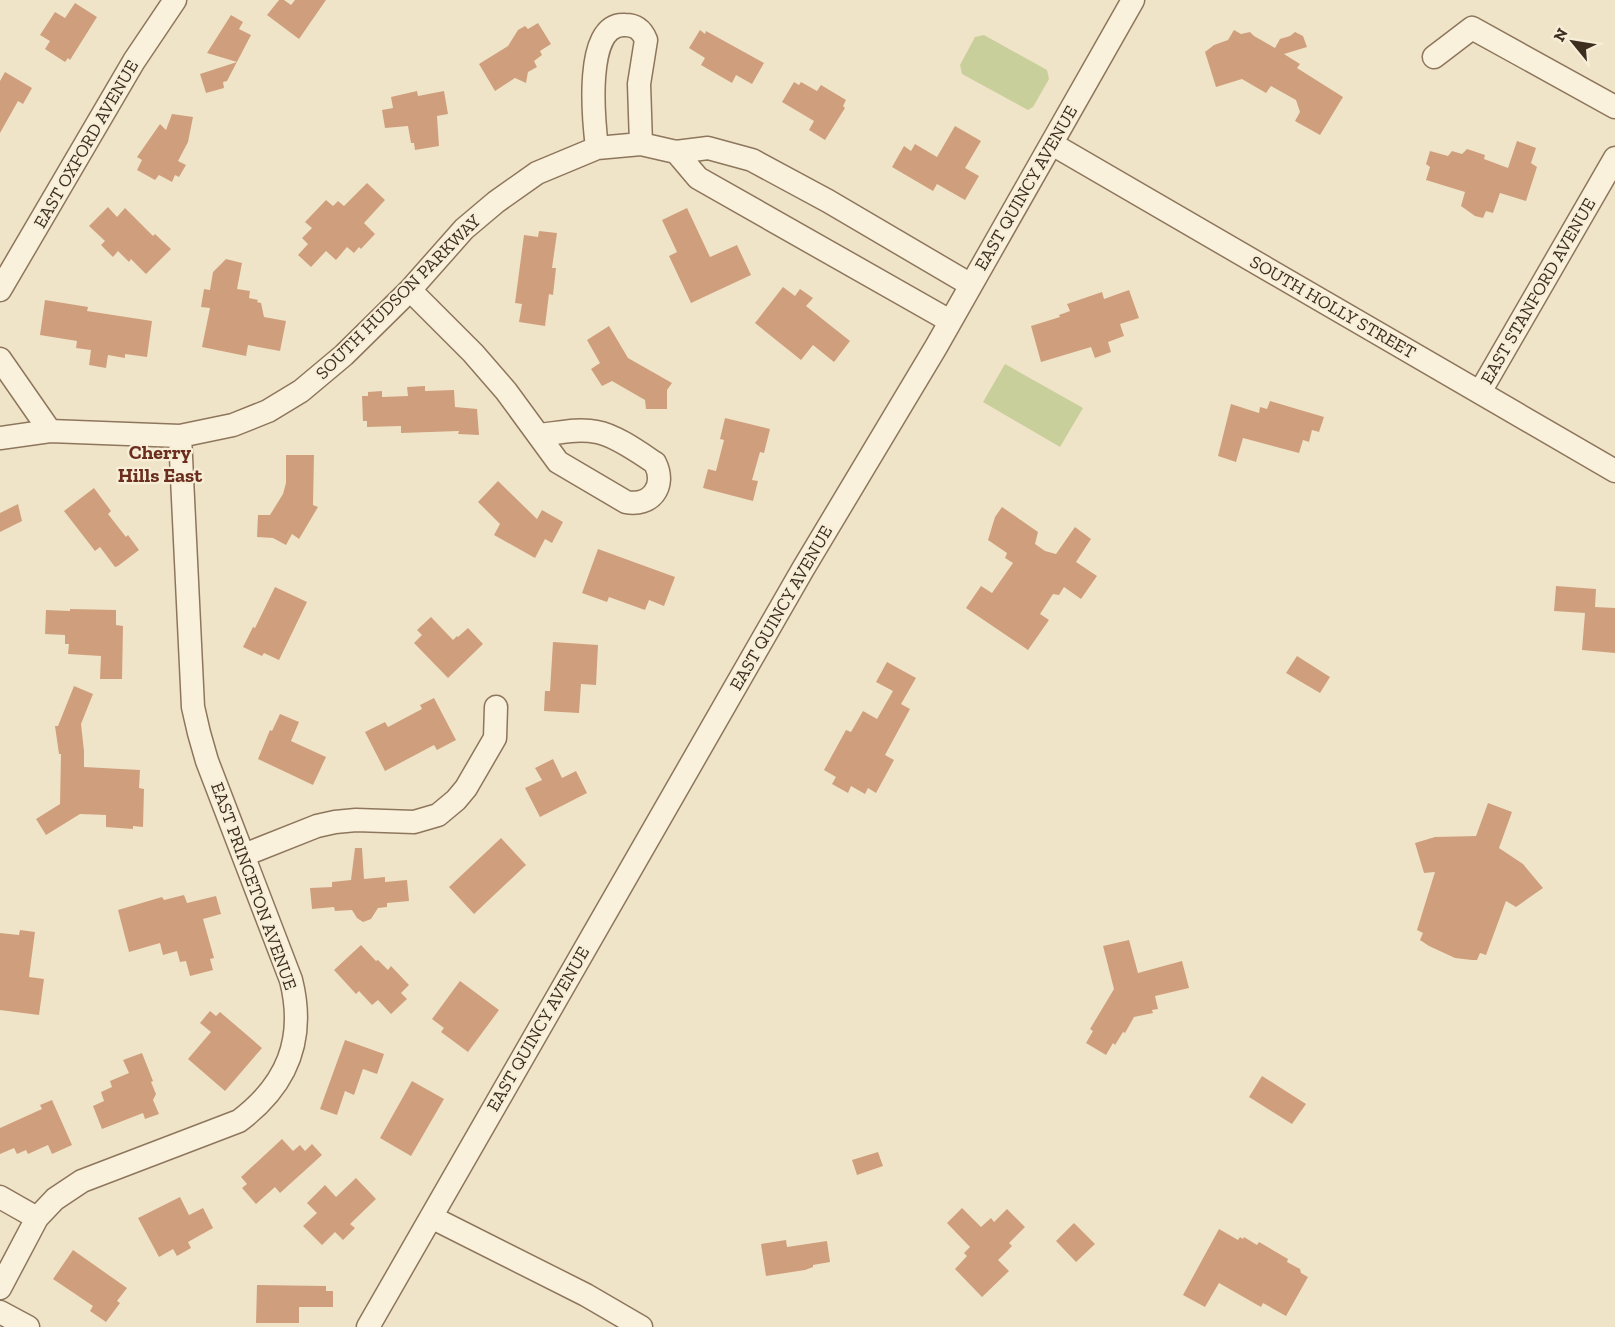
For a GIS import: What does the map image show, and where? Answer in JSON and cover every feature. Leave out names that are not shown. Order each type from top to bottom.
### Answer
[{"type":"street","name":"EAST OXFORD AVENUE","points":[[0,290],[134,61],[175,0]]},
{"type":"street","name":"EAST QUINCY AVENUE","points":[[368,1327],[798,578],[971,285],[1133,0]]},
{"type":"street","points":[[597,148],[593,100],[595,68],[600,44],[605,35],[612,28],[621,24],[631,25],[638,29],[646,40],[639,84],[641,144]]},
{"type":"street","points":[[1434,57],[1472,28],[1615,106]]},
{"type":"street","name":"SOUTH HUDSON PARKWAY","points":[[0,438],[50,431],[180,436],[232,425],[268,411],[301,391],[344,355],[410,290],[464,229],[496,202],[537,173],[597,148],[641,144],[676,152],[708,148],[752,160],[828,201],[971,285]]},
{"type":"street","name":"SOUTH HOLLY STREET","points":[[1052,144],[1615,471]]},
{"type":"street","points":[[676,152],[698,178],[950,321]]},
{"type":"street","name":"EAST STANFORD AVENUE","points":[[1480,392],[1615,158]]},
{"type":"street","points":[[410,290],[480,361],[506,391],[558,462],[626,502],[638,504],[647,500],[655,492],[659,480],[659,471],[655,464],[612,438],[598,432],[580,430],[540,435]]},
{"type":"street","points":[[0,359],[50,431]]},
{"type":"street","name":"EAST PRINCETON AVENUE","points":[[0,1288],[37,1218],[55,1199],[82,1181],[239,1121],[257,1107],[275,1088],[282,1075],[295,1036],[295,997],[291,980],[207,761],[193,706],[180,436]]},
{"type":"street","points":[[244,855],[317,826],[335,822],[356,820],[414,822],[438,815],[466,788],[495,738],[496,707]]},
{"type":"street","points":[[0,1197],[37,1218]]},
{"type":"street","points":[[430,1217],[586,1295],[641,1327]]},
{"type":"street","points":[[0,1312],[28,1327]]},
{"type":"green space","points":[[984,35],[1047,70],[1049,79],[1033,107],[1028,110],[962,74],[960,65],[975,37]]},
{"type":"green space","points":[[1005,364],[1083,408],[1060,447],[983,402]]},
{"type":"building","points":[[279,0],[284,0],[291,5],[295,0],[326,0],[299,39],[267,15]]},
{"type":"building","points":[[75,3],[97,17],[70,60],[68,58],[65,62],[45,49],[50,41],[40,35],[55,12],[65,18]]},
{"type":"building","points":[[231,15],[243,22],[239,29],[251,35],[237,62],[207,53]]},
{"type":"building","points":[[538,23],[551,44],[540,51],[542,55],[534,61],[537,67],[528,72],[526,83],[515,78],[495,91],[479,64],[508,46],[518,30],[525,26],[528,29]]},
{"type":"building","points":[[700,30],[705,34],[706,31],[764,63],[752,84],[736,75],[732,83],[701,65],[705,58],[689,48]]},
{"type":"building","points":[[1234,30],[1241,34],[1250,32],[1275,48],[1280,39],[1295,32],[1303,36],[1307,47],[1284,54],[1300,64],[1297,68],[1343,97],[1320,135],[1295,121],[1300,112],[1296,100],[1271,86],[1266,93],[1242,79],[1216,87],[1205,52],[1214,45],[1228,40]]},
{"type":"building","points":[[237,62],[227,81],[223,82],[224,88],[206,93],[200,74]]},
{"type":"building","points":[[5,72],[32,88],[23,104],[18,101],[0,133],[0,81]]},
{"type":"building","points":[[794,82],[799,85],[801,82],[817,91],[821,85],[846,100],[843,106],[845,108],[825,140],[809,130],[814,121],[782,102]]},
{"type":"building","points":[[417,91],[418,96],[444,91],[448,114],[437,116],[439,146],[415,150],[414,143],[411,143],[408,126],[385,128],[382,110],[393,108],[391,97]]},
{"type":"building","points":[[172,114],[193,117],[188,142],[178,161],[186,165],[179,177],[175,175],[172,182],[159,175],[155,180],[137,170],[142,160],[137,157],[160,124],[166,130]]},
{"type":"building","points":[[955,126],[981,141],[965,168],[979,176],[965,200],[937,184],[933,191],[892,167],[904,146],[911,151],[915,144],[937,157]]},
{"type":"building","points":[[1517,141],[1536,148],[1531,163],[1537,167],[1526,201],[1500,193],[1493,213],[1486,211],[1483,218],[1475,216],[1461,206],[1465,192],[1426,180],[1430,167],[1426,164],[1430,151],[1448,156],[1452,151],[1462,154],[1467,149],[1485,155],[1484,159],[1508,168]]},
{"type":"building","points":[[367,183],[385,200],[364,223],[375,234],[354,253],[347,247],[336,260],[326,251],[311,267],[298,255],[308,244],[302,238],[312,228],[305,222],[326,200],[333,206],[338,201],[344,206]]},
{"type":"building","points":[[108,207],[117,217],[125,208],[153,236],[155,234],[171,249],[146,274],[131,259],[129,262],[118,251],[113,257],[101,245],[105,241],[89,226]]},
{"type":"building","points":[[687,208],[710,257],[737,245],[751,275],[691,303],[669,256],[677,252],[662,220]]},
{"type":"building","points":[[539,231],[557,233],[552,268],[556,268],[553,295],[549,294],[545,326],[519,322],[522,304],[515,303],[524,235],[538,237]]},
{"type":"building","points":[[226,259],[242,263],[237,289],[250,291],[249,298],[261,303],[264,317],[286,321],[280,351],[248,345],[246,356],[202,347],[210,308],[201,307],[204,289],[210,290],[213,272]]},
{"type":"building","points":[[783,287],[795,296],[800,289],[813,298],[806,306],[850,341],[834,362],[813,345],[801,360],[755,323]]},
{"type":"building","points":[[1129,290],[1139,318],[1120,324],[1124,336],[1108,342],[1111,352],[1095,358],[1091,347],[1041,362],[1031,326],[1060,317],[1059,315],[1070,311],[1067,304],[1102,292],[1104,299]]},
{"type":"building","points":[[45,300],[88,307],[87,311],[152,321],[147,357],[125,354],[125,358],[108,355],[106,368],[89,365],[91,350],[76,348],[77,341],[40,335]]},
{"type":"building","points":[[609,326],[628,358],[672,383],[667,390],[667,409],[646,409],[645,400],[612,381],[602,386],[591,369],[600,363],[587,340]]},
{"type":"building","points":[[425,386],[425,391],[454,390],[455,407],[477,409],[479,435],[458,434],[459,431],[401,433],[401,426],[367,427],[367,421],[363,421],[362,396],[368,396],[368,392],[382,391],[382,397],[408,396],[407,387]]},
{"type":"building","points":[[1270,401],[1324,417],[1319,432],[1312,430],[1309,442],[1303,440],[1299,453],[1243,438],[1236,462],[1218,456],[1231,404],[1259,413],[1260,407],[1267,409]]},
{"type":"building","points":[[725,418],[770,429],[764,453],[760,452],[752,480],[758,481],[753,501],[703,488],[708,469],[716,471],[724,440],[720,439]]},
{"type":"building","points":[[286,455],[314,455],[313,505],[318,507],[299,539],[292,534],[286,545],[273,538],[257,537],[258,515],[270,515],[283,494],[286,483]]},
{"type":"building","points":[[498,481],[537,519],[542,510],[563,522],[552,543],[545,539],[535,558],[494,535],[500,524],[478,502]]},
{"type":"building","points":[[94,488],[111,511],[108,514],[139,550],[115,567],[100,547],[95,551],[64,511]]},
{"type":"building","points":[[18,504],[22,521],[0,532],[0,513]]},
{"type":"building","points":[[1002,507],[1038,532],[1035,544],[1045,551],[1056,554],[1075,527],[1091,539],[1076,562],[1097,576],[1081,599],[1064,587],[1059,595],[1053,594],[1040,614],[1049,620],[1028,650],[966,608],[981,586],[992,593],[1013,563],[1005,558],[1007,553],[988,540],[995,517]]},
{"type":"building","points":[[598,549],[675,577],[664,606],[649,600],[645,610],[609,597],[607,602],[582,593]]},
{"type":"building","points":[[1556,586],[1596,589],[1595,607],[1615,608],[1615,653],[1582,650],[1585,613],[1554,611]]},
{"type":"building","points":[[275,587],[307,602],[279,660],[264,653],[262,656],[243,647]]},
{"type":"building","points":[[70,609],[116,610],[116,625],[123,626],[122,679],[100,679],[101,656],[68,654],[69,644],[65,644],[65,635],[45,634],[46,610],[70,611]]},
{"type":"building","points":[[431,617],[453,640],[468,628],[483,644],[448,678],[414,643],[422,635],[417,630]]},
{"type":"building","points":[[553,642],[598,645],[596,685],[581,684],[579,713],[544,711],[545,691],[550,691]]},
{"type":"building","points":[[1297,656],[1330,677],[1320,693],[1286,673]]},
{"type":"building","points":[[887,662],[916,678],[901,704],[910,709],[885,755],[894,760],[876,793],[868,788],[865,794],[851,786],[848,793],[832,784],[836,777],[824,770],[846,730],[851,732],[863,711],[877,719],[893,691],[876,682]]},
{"type":"building","points":[[74,686],[93,694],[81,724],[84,767],[140,770],[139,788],[144,789],[143,827],[133,826],[133,829],[106,827],[106,815],[80,814],[46,835],[36,819],[60,804],[61,754],[59,754],[55,726],[58,726]]},
{"type":"building","points":[[434,698],[456,740],[437,750],[434,745],[385,771],[365,732],[385,722],[388,727],[422,709],[420,705]]},
{"type":"building","points":[[280,714],[299,722],[291,741],[326,757],[313,785],[258,759],[270,730],[272,731]]},
{"type":"building","points":[[553,759],[562,778],[576,771],[587,793],[540,817],[525,788],[542,780],[535,768]]},
{"type":"building","points":[[1488,803],[1512,812],[1499,848],[1523,864],[1543,888],[1516,907],[1506,901],[1486,955],[1480,953],[1477,960],[1455,958],[1420,940],[1423,933],[1417,930],[1435,872],[1424,873],[1415,843],[1435,837],[1476,836]]},
{"type":"building","points":[[501,838],[526,865],[474,914],[449,887]]},
{"type":"building","points":[[355,848],[362,848],[364,879],[385,877],[385,882],[407,880],[409,901],[387,903],[387,907],[378,908],[371,919],[363,922],[352,910],[335,911],[334,907],[312,909],[310,888],[332,887],[332,882],[351,880]]},
{"type":"building","points":[[184,895],[187,903],[216,896],[221,914],[203,919],[214,958],[210,959],[213,970],[190,976],[186,961],[180,962],[177,951],[163,955],[160,943],[129,952],[118,910],[162,897],[164,900]]},
{"type":"building","points":[[20,930],[35,932],[29,977],[44,979],[39,1015],[0,1010],[0,933],[19,935]]},
{"type":"building","points":[[1129,940],[1138,973],[1182,961],[1189,988],[1155,996],[1158,1009],[1152,1010],[1153,1013],[1134,1017],[1125,1033],[1123,1032],[1115,1045],[1113,1043],[1106,1055],[1086,1043],[1093,1031],[1090,1029],[1114,989],[1103,946]]},
{"type":"building","points":[[361,945],[388,970],[391,966],[409,985],[401,993],[407,999],[391,1014],[378,1000],[372,1005],[359,991],[356,994],[334,970]]},
{"type":"building","points":[[460,981],[499,1010],[468,1052],[441,1032],[444,1028],[432,1019]]},
{"type":"building","points":[[210,1011],[216,1016],[220,1012],[262,1048],[225,1091],[188,1059],[211,1032],[200,1023]]},
{"type":"building","points":[[345,1040],[384,1054],[377,1074],[363,1069],[354,1095],[345,1091],[337,1115],[320,1109]]},
{"type":"building","points":[[142,1053],[153,1081],[151,1082],[156,1094],[153,1100],[159,1114],[145,1119],[143,1113],[102,1129],[93,1106],[104,1101],[101,1092],[112,1087],[110,1081],[129,1073],[123,1060]]},
{"type":"building","points":[[1262,1076],[1306,1104],[1292,1124],[1249,1097]]},
{"type":"building","points":[[412,1081],[444,1099],[411,1156],[380,1138]]},
{"type":"building","points":[[52,1100],[72,1145],[52,1154],[48,1145],[28,1154],[26,1150],[17,1154],[14,1148],[0,1154],[0,1128],[42,1109],[40,1105]]},
{"type":"building","points":[[282,1139],[293,1151],[300,1145],[305,1151],[312,1144],[322,1155],[280,1193],[275,1187],[256,1204],[242,1188],[247,1184],[241,1177]]},
{"type":"building","points":[[878,1152],[883,1166],[857,1175],[852,1160]]},
{"type":"building","points":[[356,1178],[376,1199],[350,1224],[355,1228],[343,1240],[335,1232],[322,1245],[303,1226],[317,1213],[307,1203],[325,1185],[336,1197]]},
{"type":"building","points":[[180,1197],[189,1215],[203,1208],[213,1228],[188,1242],[191,1248],[177,1256],[173,1249],[159,1257],[138,1218]]},
{"type":"building","points":[[962,1208],[981,1227],[991,1218],[994,1222],[1007,1209],[1025,1227],[1009,1243],[1012,1246],[998,1260],[1009,1271],[982,1297],[955,1269],[967,1256],[964,1253],[970,1247],[947,1223]]},
{"type":"building","points":[[1074,1223],[1095,1244],[1076,1262],[1056,1241]]},
{"type":"building","points":[[1219,1229],[1238,1240],[1244,1237],[1257,1245],[1259,1242],[1288,1259],[1287,1262],[1300,1269],[1301,1273],[1308,1277],[1286,1316],[1263,1303],[1261,1307],[1219,1283],[1205,1307],[1183,1295]]},
{"type":"building","points":[[786,1240],[787,1247],[827,1241],[830,1262],[813,1265],[805,1270],[766,1276],[761,1244]]},
{"type":"building","points":[[73,1250],[127,1288],[117,1301],[120,1303],[106,1322],[90,1311],[93,1306],[53,1279]]},
{"type":"building","points":[[257,1285],[326,1286],[326,1291],[333,1291],[333,1307],[299,1307],[299,1323],[256,1323]]},
{"type":"district","name":"Cherry Hills East","points":[[160,464]]}]
